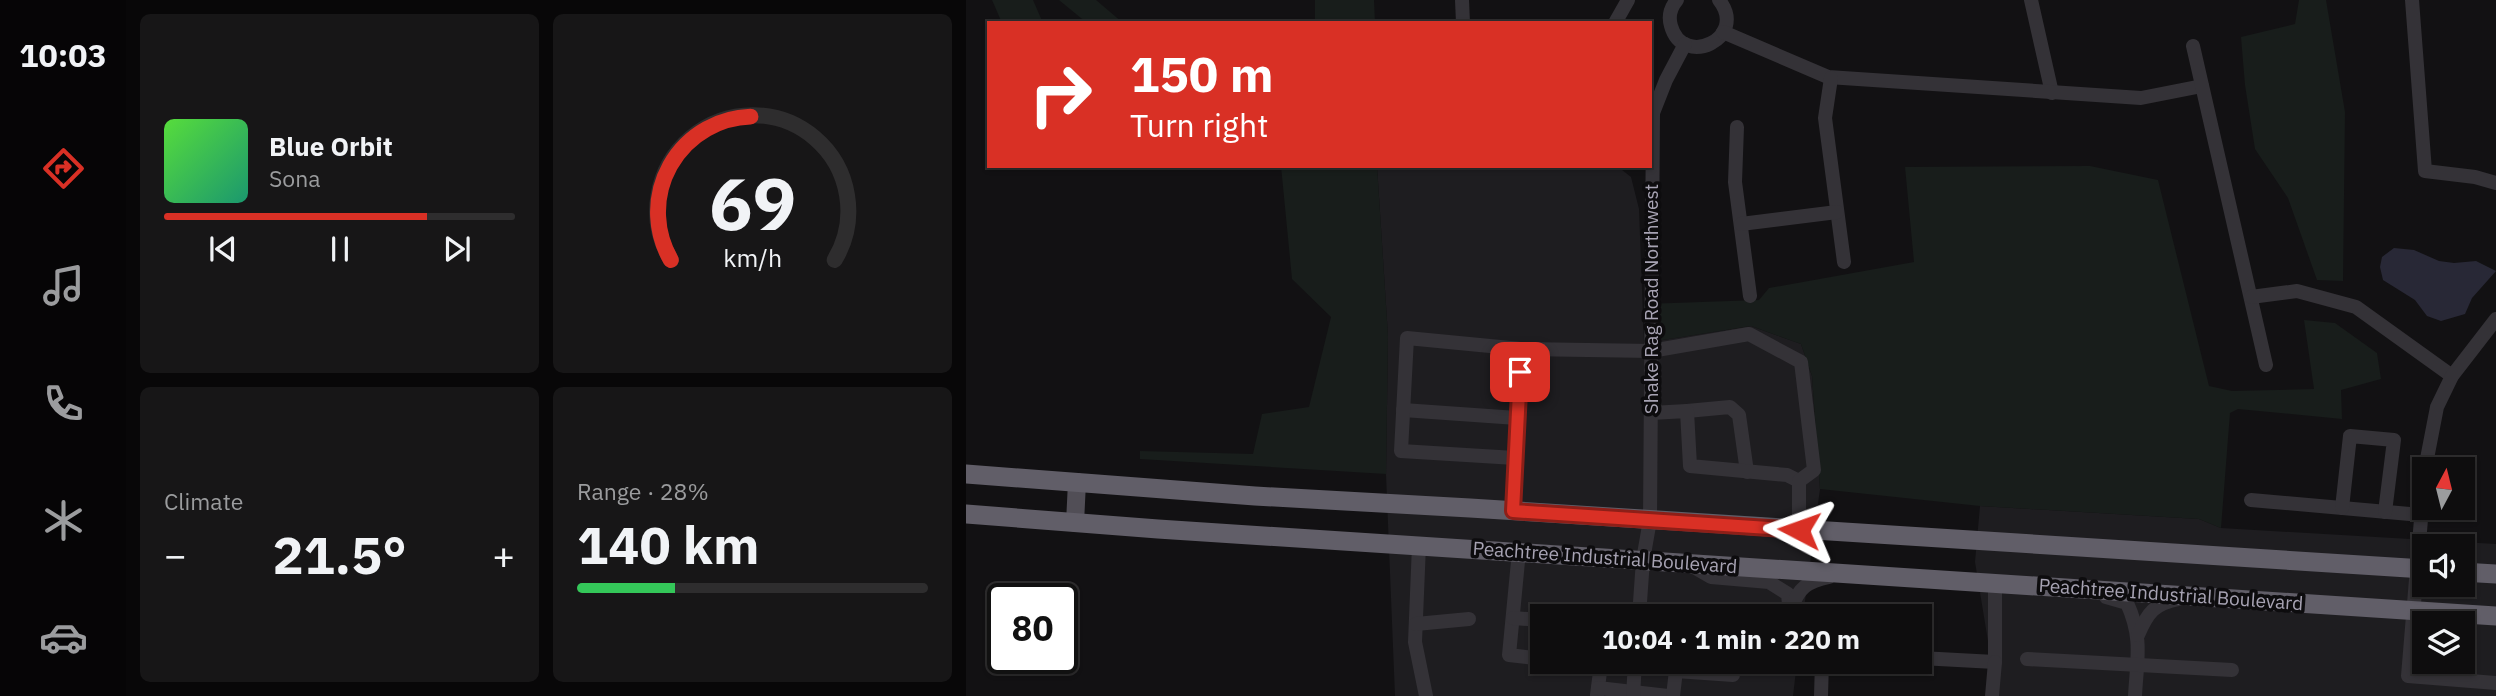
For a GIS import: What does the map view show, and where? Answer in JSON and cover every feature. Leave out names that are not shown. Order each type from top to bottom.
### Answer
[{"type":"highway","name":"Peachtree Industrial Boulevard","points":[[966,474],[1255,496],[2412,568]]},
{"type":"highway","name":"Peachtree Industrial Boulevard","points":[[966,514],[2496,616]]},
{"type":"highway","points":[[2475,573],[2496,574]]},
{"type":"main road","points":[[1075,523],[1077,482]]},
{"type":"street","points":[[1462,0],[1462,21]]},
{"type":"street","points":[[1616,21],[1628,0]]},
{"type":"street","points":[[1670,2],[1671,27],[1674,34],[1685,44],[1707,46],[1723,32],[1726,18],[1719,0]]},
{"type":"street","points":[[2031,0],[2052,93]]},
{"type":"street","points":[[2412,0],[2425,171],[2475,177],[2496,184]]},
{"type":"street","points":[[1723,32],[1831,78],[2141,98],[2202,86]]},
{"type":"street","name":"Shake Rag Road Northwest","points":[[1640,604],[1643,560],[1650,520],[1653,113],[1685,44]]},
{"type":"street","points":[[2193,46],[2266,365]]},
{"type":"street","points":[[1831,78],[1825,118],[1843,262]]},
{"type":"street","points":[[1737,127],[1735,182],[1750,296]]},
{"type":"street","points":[[1741,224],[1837,212]]},
{"type":"street","points":[[2251,297],[2297,291],[2356,307],[2452,376]]},
{"type":"street","points":[[2427,457],[2437,407],[2452,376],[2496,319]]},
{"type":"street","points":[[1515,458],[1401,451],[1407,338],[1521,349],[1651,351],[1749,334],[1801,362],[1814,470],[1799,481]]},
{"type":"street","points":[[1513,511],[1521,349]]},
{"type":"street","points":[[1651,413],[1730,407],[1739,415],[1746,472]]},
{"type":"street","points":[[1403,410],[1517,418]]},
{"type":"street","points":[[1687,411],[1690,466],[1787,475],[1799,481]]},
{"type":"street","points":[[2342,508],[2350,436],[2394,440],[2385,512]]},
{"type":"street","points":[[1799,481],[1799,530]]},
{"type":"street","points":[[2251,500],[2412,514]]},
{"type":"street","points":[[1419,545],[1415,642],[1426,696]]},
{"type":"street","points":[[1519,551],[1509,655],[1530,658]]},
{"type":"street","points":[[1687,563],[1711,577],[1769,582],[1788,594],[1789,604]]},
{"type":"street","points":[[1793,604],[1796,595],[1811,581],[1846,574]]},
{"type":"street","points":[[1992,696],[1994,583]]},
{"type":"street","points":[[2025,585],[2057,595],[2110,597],[2127,603],[2138,635],[2135,696]]},
{"type":"street","points":[[2138,635],[2155,606],[2197,595]]},
{"type":"street","points":[[2415,597],[2408,676],[2496,682]]},
{"type":"street","points":[[1416,624],[1469,618]]},
{"type":"street","points":[[1513,618],[1530,619]]},
{"type":"street","points":[[1932,659],[1994,662]]},
{"type":"street","points":[[2027,659],[2232,670]]},
{"type":"street","points":[[1599,674],[1597,692],[1668,696]]},
{"type":"street","points":[[1633,694],[1635,674]]},
{"type":"street","points":[[1673,696],[1676,674]]},
{"type":"street","points":[[1821,696],[1822,674]]},
{"type":"shaded area","points":[[992,0],[1033,0],[1042,21],[1001,21]]},
{"type":"shaded area","points":[[1059,0],[1096,0],[1121,21],[1085,21]]},
{"type":"shaded area","points":[[1315,0],[1374,0],[1375,21],[1315,21]]},
{"type":"shaded area","points":[[2299,0],[2326,0],[2345,112],[2343,281],[2317,280],[2288,198],[2255,149],[2241,37],[2295,24]]},
{"type":"shaded area","points":[[2090,166],[2158,180],[2209,386],[2232,391],[2314,389],[2304,320],[2335,323],[2377,353],[2381,379],[2341,390],[2342,419],[2238,409],[2230,413],[2221,528],[2199,519],[1980,506],[1820,489],[1812,376],[1801,344],[1751,326],[1644,343],[1644,304],[1759,300],[1769,288],[1914,262],[1905,167]]},
{"type":"shaded area","points":[[1281,168],[1377,168],[1388,336],[1386,474],[1140,459],[1140,451],[1253,454],[1262,414],[1309,407],[1331,317],[1292,279]]},
{"type":"shaded area","points":[[1377,168],[1620,168],[1631,177],[1639,209],[1644,343],[1751,326],[1801,344],[1812,376],[1820,489],[1805,604],[1530,604],[1530,674],[1796,674],[1793,696],[1395,696],[1386,474],[1388,336]]},
{"type":"shaded area","points":[[1980,506],[2199,519],[2221,528],[2412,539],[2412,597],[2475,597],[2475,543],[2496,544],[2496,696],[1997,696],[1975,562]]},
{"type":"water","points":[[2394,248],[2414,250],[2439,261],[2476,261],[2496,271],[2472,298],[2465,314],[2441,321],[2427,316],[2415,300],[2383,280],[2380,267],[2382,257]]},
{"type":"route","points":[[1520,372],[1513,511],[1799,530]]}]
